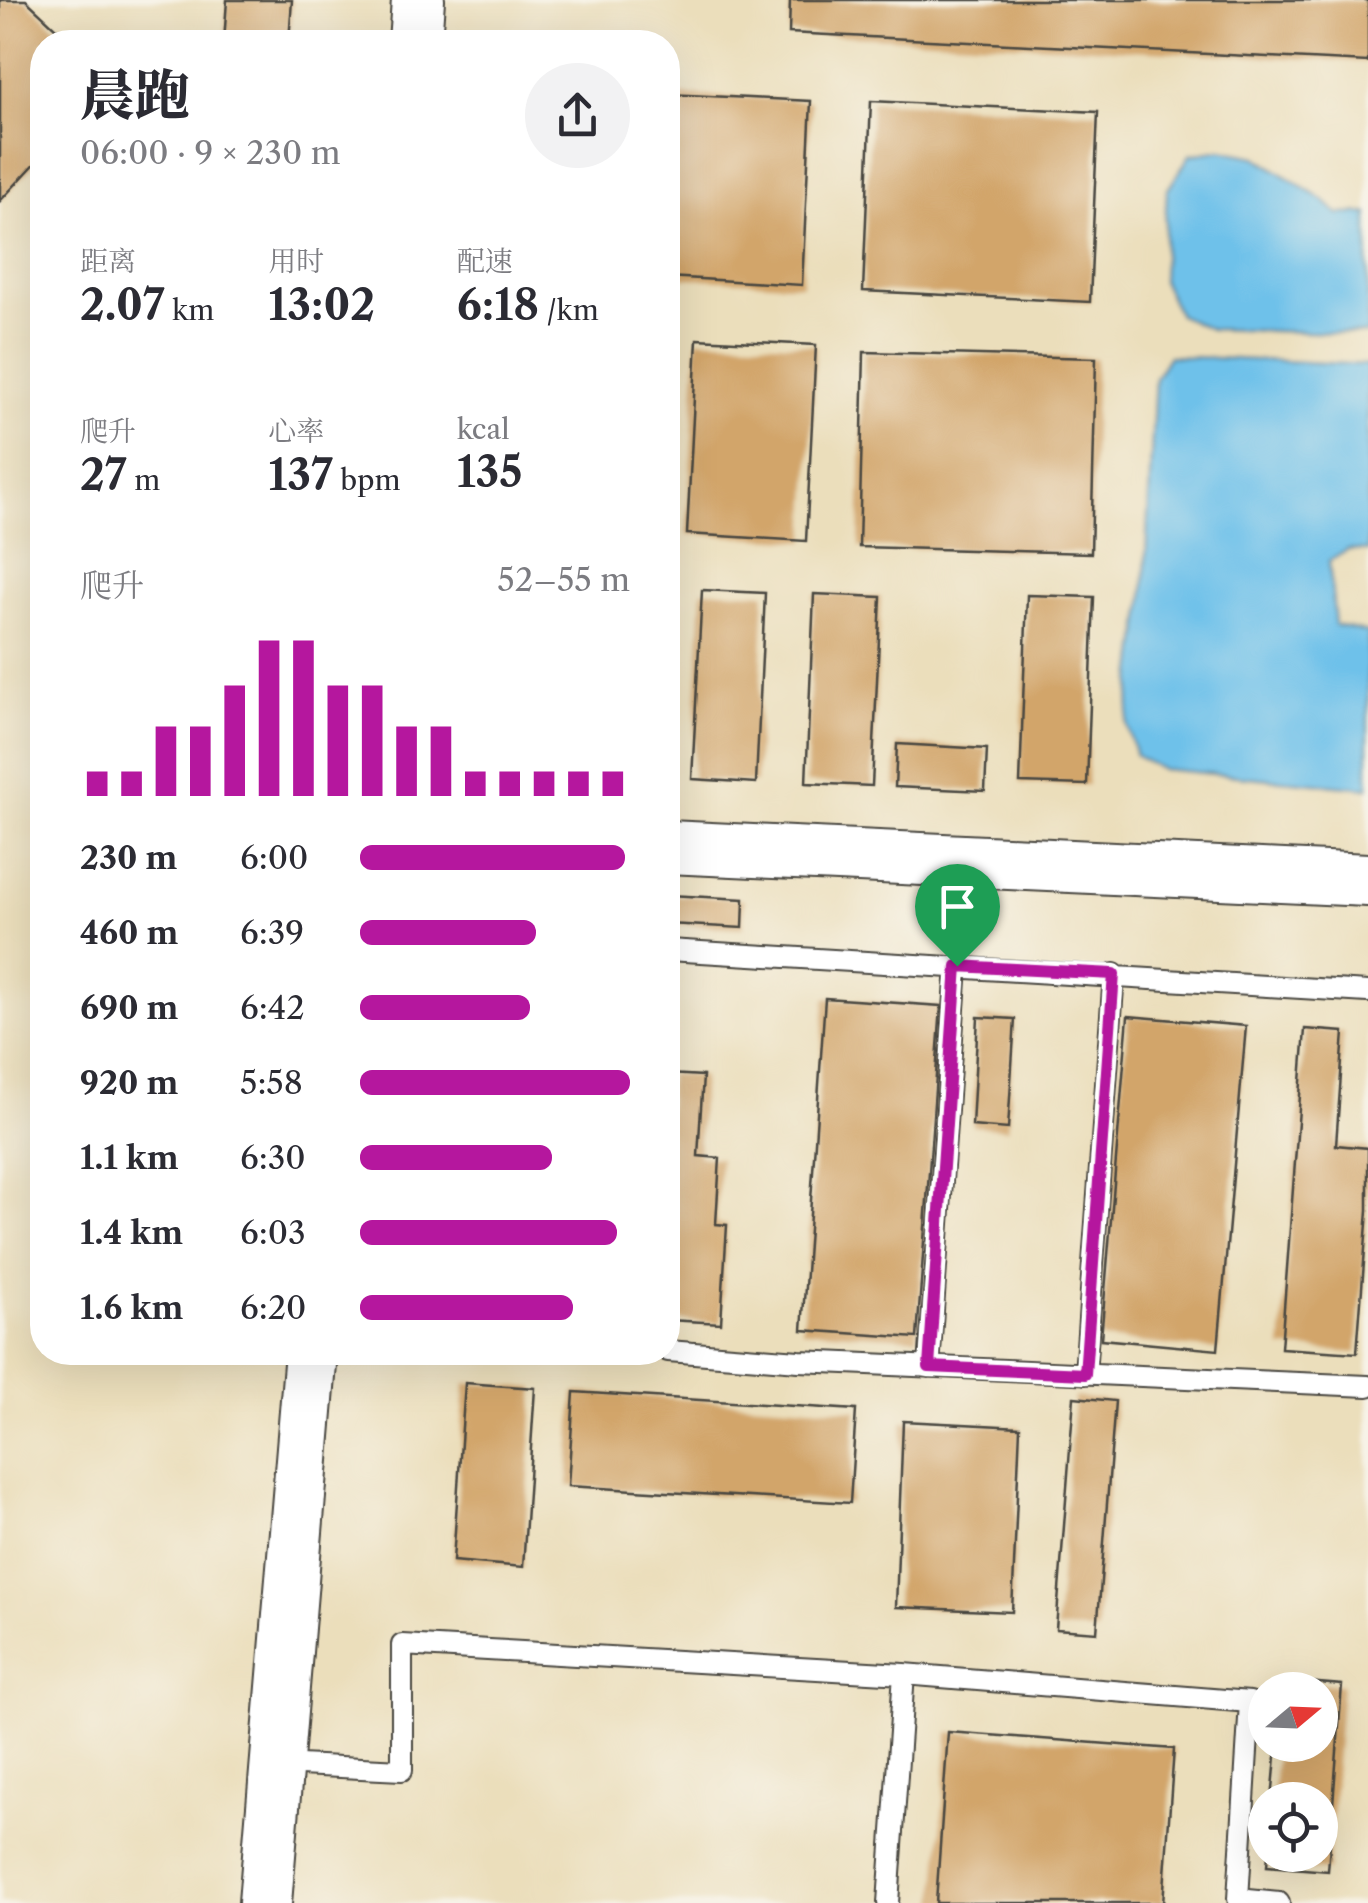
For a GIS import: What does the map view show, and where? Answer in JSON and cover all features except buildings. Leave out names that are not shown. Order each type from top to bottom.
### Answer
[{"type":"street","points":[[416,30],[418,0]]},
{"type":"street","points":[[680,848],[1368,880]]},
{"type":"street","points":[[265,1903],[310,1365]]},
{"type":"lane","points":[[680,951],[1368,992]]},
{"type":"lane","points":[[929,1367],[957,966]]},
{"type":"lane","points":[[1085,1374],[1114,974]]},
{"type":"lane","points":[[680,1352],[1368,1386]]},
{"type":"lane","points":[[276,1764],[402,1770],[402,1646],[904,1674],[1250,1702],[1238,1900],[1279,1903]]},
{"type":"lane","points":[[888,1903],[904,1674]]},
{"type":"water","points":[[1221,150],[1256,157],[1339,214],[1368,213],[1368,334],[1210,329],[1179,315],[1162,281],[1167,191],[1190,155]]},
{"type":"water","points":[[1169,356],[1368,365],[1368,551],[1348,550],[1329,561],[1335,625],[1368,633],[1368,788],[1161,769],[1136,756],[1127,725],[1144,596],[1155,378]]},
{"type":"route","points":[[957,966],[1114,974],[1085,1374],[929,1367],[957,966]]}]
